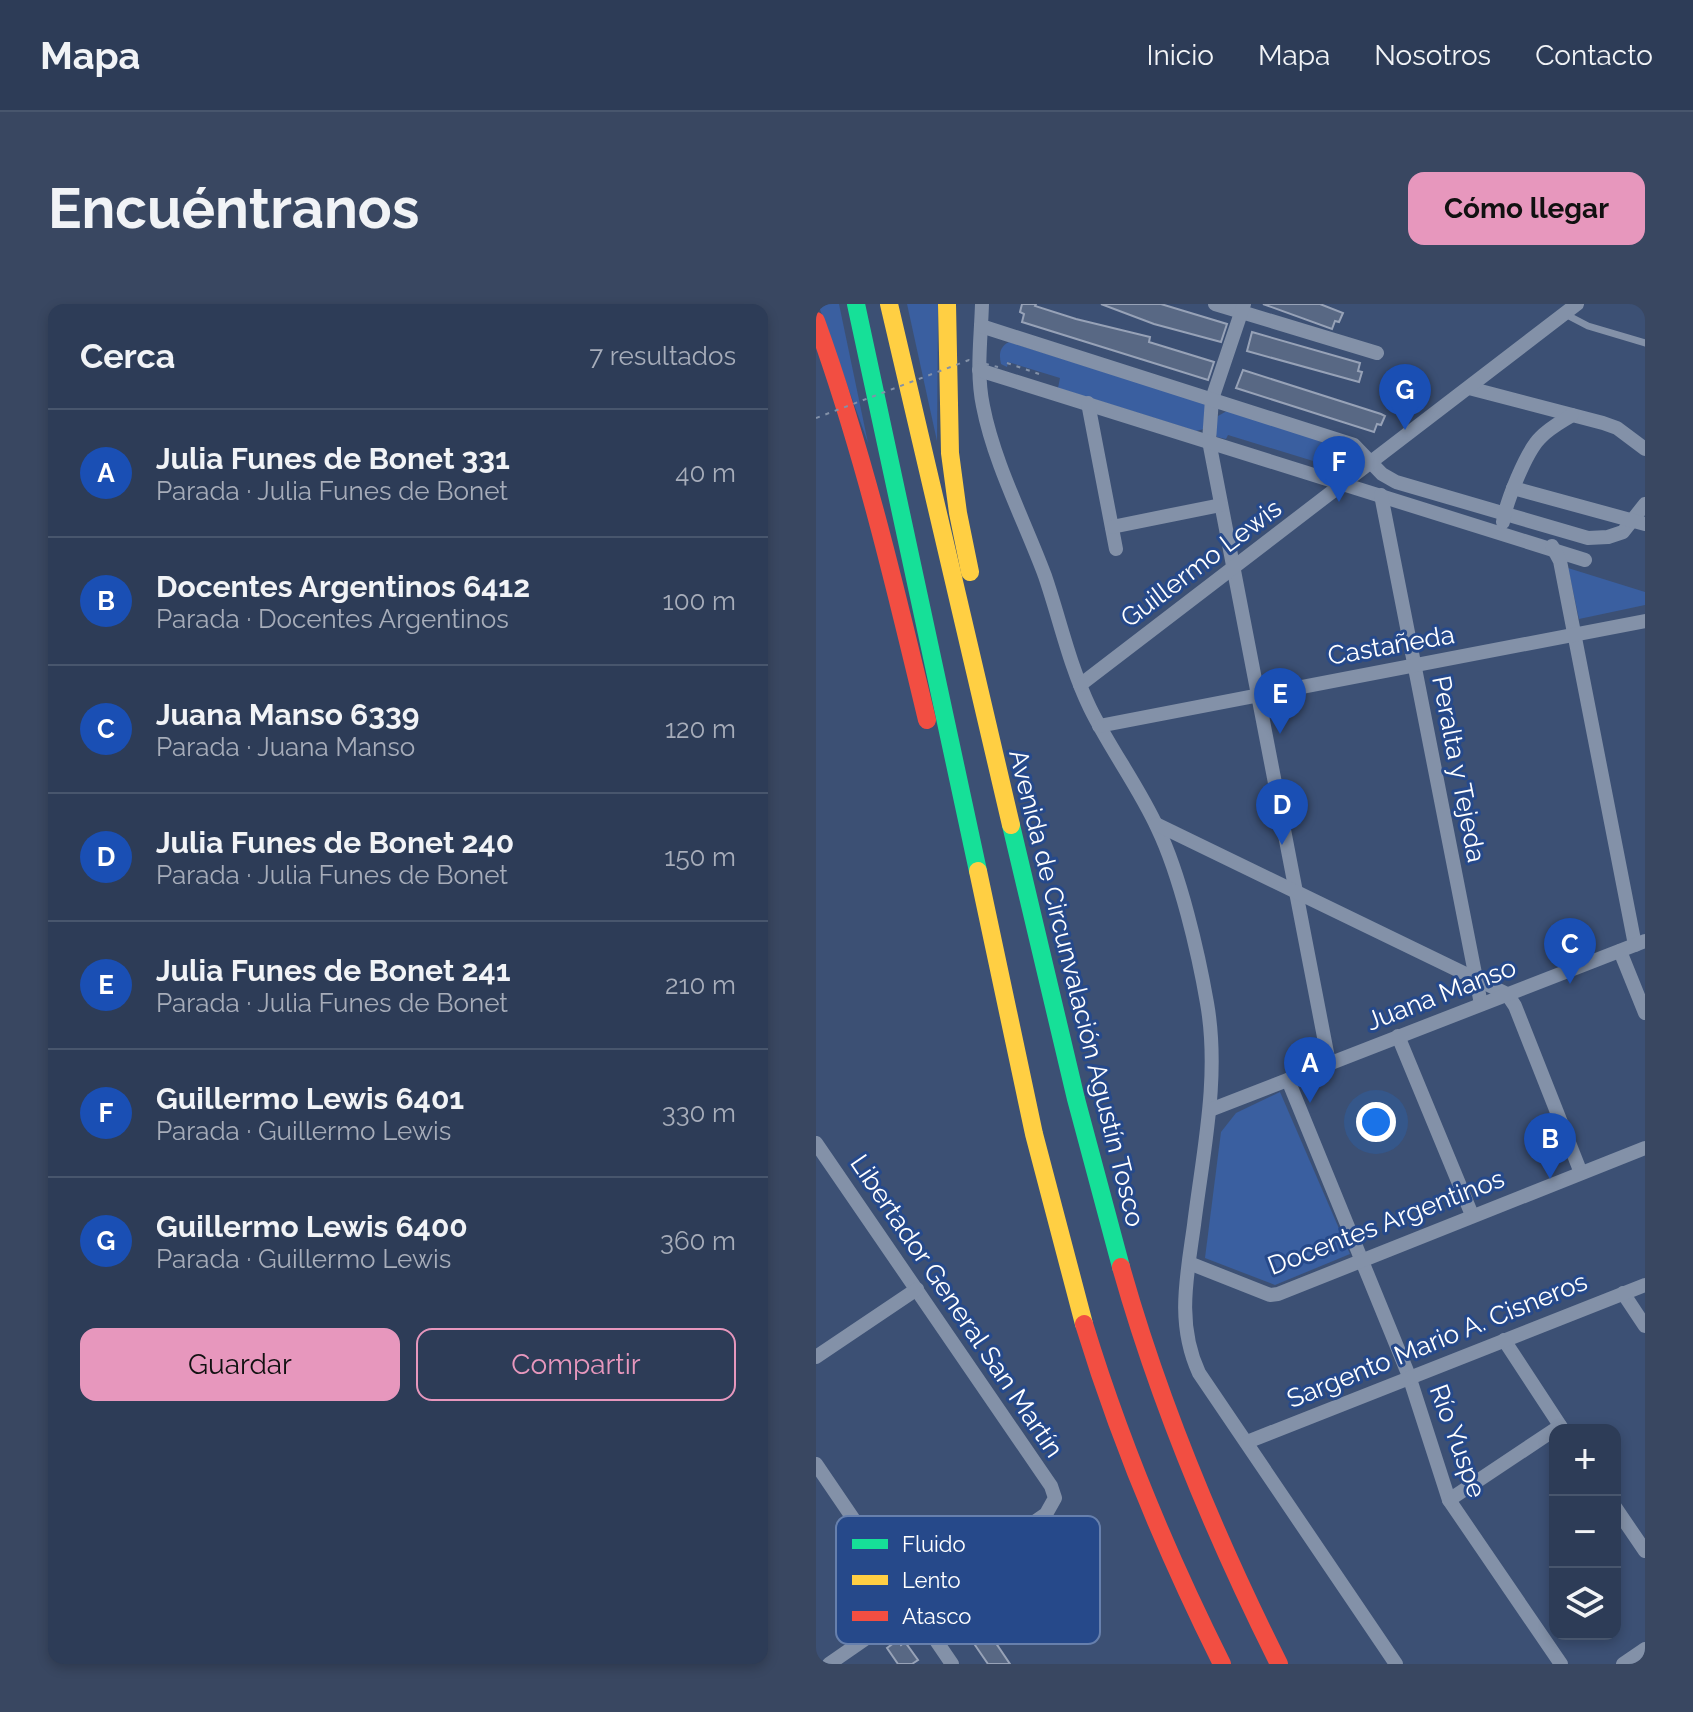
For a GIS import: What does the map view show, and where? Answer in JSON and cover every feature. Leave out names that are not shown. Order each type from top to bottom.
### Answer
[{"type":"highway","points":[[856,304],[1015,1045],[1072,1280],[1095,1361],[1135,1475],[1177,1572],[1222,1664]]},
{"type":"highway","name":"Avenida de Circunvalación Agustín Tosco","points":[[889,304],[1100,1199],[1143,1347],[1175,1437],[1214,1533],[1279,1664]]},
{"type":"highway","points":[[947,304],[953,479],[970,572],[1015,767],[1028,897]]},
{"type":"highway","points":[[816,321],[841,390],[878,517],[924,707],[1021,1150],[1072,1280]]},
{"type":"highway","points":[[816,367],[852,433]]},
{"type":"street","points":[[982,304],[979,370],[982,405],[991,438],[1045,577],[1080,685],[1099,726],[1156,824],[1173,867],[1208,1005],[1212,1057],[1210,1110],[1184,1310],[1189,1347],[1199,1373],[1396,1664]]},
{"type":"street","points":[[1215,304],[1243,308],[1377,353]]},
{"type":"street","name":"Guillermo Lewis","points":[[1080,685],[1577,304]]},
{"type":"street","points":[[1243,308],[1212,399],[1209,441],[1329,1063]]},
{"type":"street","points":[[981,326],[1354,445],[1382,474],[1412,488],[1544,528],[1598,538],[1623,532],[1639,523],[1645,504]]},
{"type":"street","points":[[979,370],[1585,560]]},
{"type":"street","points":[[1469,388],[1617,428],[1645,449]]},
{"type":"street","points":[[1088,403],[1116,549]]},
{"type":"street","points":[[1502,532],[1504,514],[1513,488],[1536,443],[1551,428],[1572,415]]},
{"type":"street","points":[[1513,488],[1639,523]]},
{"type":"street","name":"Peralta y Tejeda","points":[[1381,495],[1481,1004]]},
{"type":"street","points":[[1112,527],[1221,505]]},
{"type":"street","points":[[1544,528],[1545,536],[1560,561],[1573,636],[1640,943]]},
{"type":"street","name":"Castañeda","points":[[1099,726],[1645,621]]},
{"type":"street","points":[[1156,824],[1507,994],[1515,1006],[1581,1173]]},
{"type":"street","name":"Juana Manso","points":[[1210,1110],[1640,943]]},
{"type":"street","points":[[1620,951],[1645,1013]]},
{"type":"street","points":[[1398,1036],[1472,1215]]},
{"type":"street","name":"Río Yuspe","points":[[1288,1080],[1409,1376],[1449,1500],[1561,1664]]},
{"type":"street","name":"Libertador General San Martín","points":[[816,1143],[1051,1486],[1055,1498],[1043,1516]]},
{"type":"street","name":"Docentes Argentinos","points":[[1189,1263],[1270,1295],[1278,1294],[1645,1148]]},
{"type":"street","name":"Sargento Mario A. Cisneros","points":[[1247,1442],[1645,1285]]},
{"type":"street","points":[[816,1357],[917,1289]]},
{"type":"street","points":[[1623,1293],[1645,1326]]},
{"type":"street","points":[[1504,1340],[1559,1424]]},
{"type":"street","points":[[1449,1500],[1549,1436]]},
{"type":"street","points":[[816,1464],[851,1516]]},
{"type":"street","points":[[1621,1516],[1645,1551]]},
{"type":"street","points":[[829,1664],[858,1644]]},
{"type":"street","points":[[938,1644],[952,1664]]},
{"type":"street","points":[[1623,1664],[1645,1649]]},
{"type":"lane","points":[[1565,314],[1588,326],[1645,343]]},
{"type":"path","points":[[816,418],[969,360],[998,367]]},
{"type":"shaded area","points":[[818,304],[839,304],[868,443]]},
{"type":"shaded area","points":[[907,304],[938,304],[937,441]]},
{"type":"shaded area","points":[[1009,342],[1203,403],[1206,406],[1204,429],[1196,431],[1058,388],[1060,378],[1008,362],[1007,367],[1001,364],[1000,354]]},
{"type":"shaded area","points":[[1232,408],[1354,453],[1355,456],[1349,463],[1336,468],[1228,435],[1226,439],[1217,437],[1218,416]]},
{"type":"shaded area","points":[[1568,568],[1645,592],[1645,605],[1579,619]]},
{"type":"shaded area","points":[[1280,1092],[1350,1254],[1275,1285],[1205,1258],[1221,1132],[1236,1113]]},
{"type":"building","points":[[1022,304],[1036,304],[1076,319],[1150,337],[1149,342],[1214,362],[1208,380],[1022,322]]},
{"type":"building","points":[[1101,304],[1161,304],[1227,324],[1221,342],[1154,324]]},
{"type":"building","points":[[1263,304],[1320,304],[1343,313],[1332,329]]},
{"type":"building","points":[[1252,332],[1360,363],[1358,371],[1362,372],[1359,382],[1247,351]]},
{"type":"building","points":[[1243,370],[1385,416],[1374,432],[1236,388]]},
{"type":"building","points":[[892,1644],[906,1644],[918,1660],[912,1664],[898,1664],[887,1648]]},
{"type":"building","points":[[974,1644],[996,1644],[1010,1664],[988,1664]]},
{"type":"traffic: fast","points":[[856,304],[978,871]]},
{"type":"traffic: fast","points":[[1011,825],[1076,1099],[1121,1267]]},
{"type":"traffic: slow","points":[[889,304],[1011,825]]},
{"type":"traffic: slow","points":[[947,304],[950,453],[970,572]]},
{"type":"traffic: slow","points":[[978,871],[1034,1134],[1084,1324]]},
{"type":"traffic: jam","points":[[816,321],[863,469],[927,720]]},
{"type":"traffic: jam","points":[[1121,1267],[1171,1420],[1233,1567],[1279,1664]]},
{"type":"traffic: jam","points":[[1084,1324],[1146,1497],[1222,1664]]},
{"type":"place","name":"Guillermo Lewis 6400","points":[[1405,430]]},
{"type":"place","name":"Guillermo Lewis 6401","points":[[1339,502]]},
{"type":"place","name":"Julia Funes de Bonet 241","points":[[1280,734]]},
{"type":"place","name":"Julia Funes de Bonet 240","points":[[1282,845]]},
{"type":"place","name":"Juana Manso 6339","points":[[1570,984]]},
{"type":"place","name":"Julia Funes de Bonet 331","points":[[1310,1103]]},
{"type":"place","name":"Docentes Argentinos 6412","points":[[1550,1179]]}]
